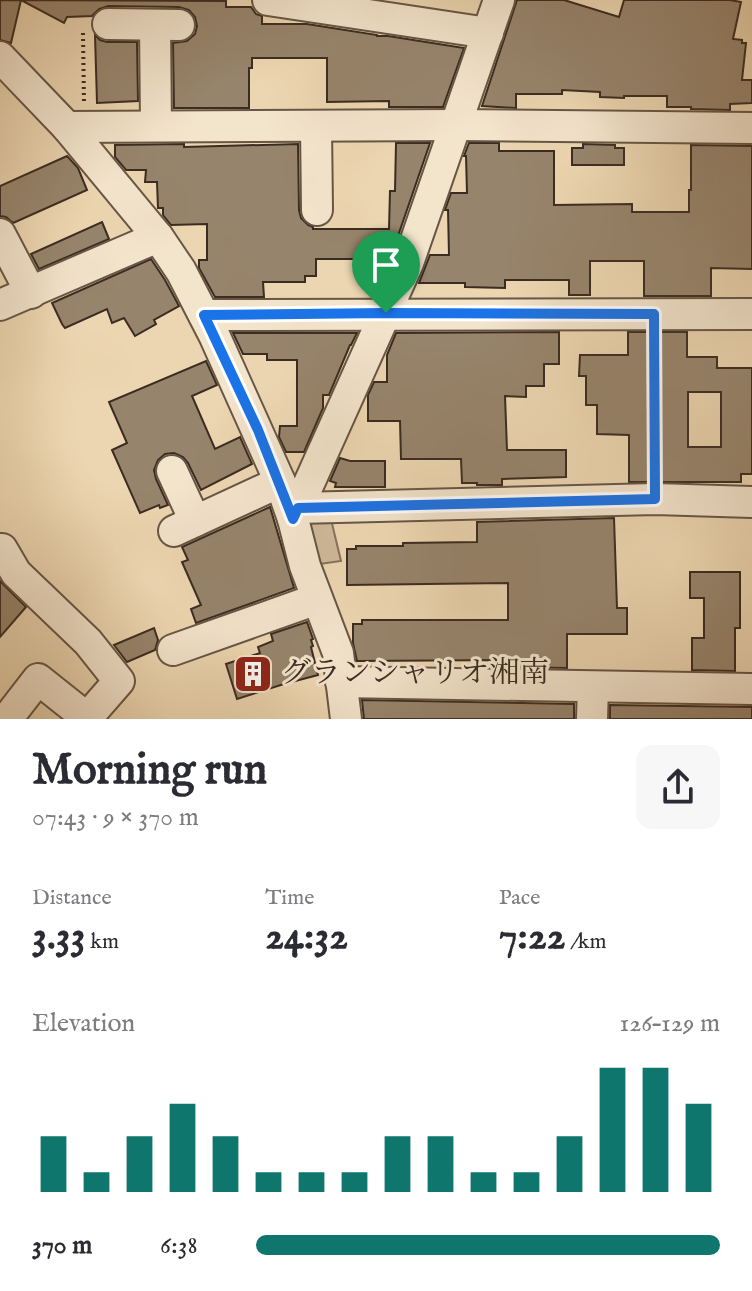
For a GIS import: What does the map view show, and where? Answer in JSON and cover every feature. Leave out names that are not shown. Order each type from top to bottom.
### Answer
[{"type":"street","points":[[268,0],[488,33]]},
{"type":"street","points":[[296,513],[408,263],[499,0]]},
{"type":"street","points":[[96,28],[167,25],[156,126]]},
{"type":"street","points":[[0,57],[76,127],[158,237],[181,271],[204,315],[296,513],[305,566],[338,653],[346,719]]},
{"type":"street","points":[[76,127],[456,125],[752,128]]},
{"type":"street","points":[[316,126],[317,210]]},
{"type":"street","points":[[0,234],[31,293]]},
{"type":"street","points":[[0,305],[158,237]]},
{"type":"street","points":[[204,315],[752,314]]},
{"type":"street","points":[[172,471],[185,526],[280,482]]},
{"type":"street","points":[[296,513],[655,499],[752,502]]},
{"type":"street","points":[[2,549],[16,573],[88,642],[119,681],[87,718],[38,679],[7,719]]},
{"type":"street","points":[[173,650],[317,599]]},
{"type":"street","points":[[341,682],[752,689]]},
{"type":"street","points":[[592,719],[593,687]]},
{"type":"path","points":[[76,127],[96,28]]},
{"type":"path","points":[[654,314],[655,499]]},
{"type":"shaded area","points":[[328,507],[341,561],[305,566],[298,508]]},
{"type":"building","points":[[0,0],[21,0],[11,43],[0,40]]},
{"type":"building","points":[[21,0],[226,1],[226,7],[251,7],[262,16],[262,24],[307,24],[464,48],[443,107],[389,107],[389,101],[327,102],[327,58],[252,58],[249,108],[174,108],[173,43],[187,41],[195,34],[195,17],[189,10],[179,7],[108,6],[92,16],[67,17],[64,23]]},
{"type":"building","points":[[517,0],[564,0],[619,17],[624,0],[741,2],[733,39],[746,43],[742,80],[752,80],[752,103],[730,104],[730,110],[691,109],[667,107],[667,96],[600,97],[600,92],[562,90],[562,94],[516,94],[516,108],[482,106]]},
{"type":"building","points":[[95,35],[107,42],[137,42],[138,101],[97,103]]},
{"type":"building","points":[[396,143],[430,143],[389,262],[389,259],[316,259],[316,276],[305,276],[305,282],[263,282],[264,297],[215,297],[199,268],[199,260],[207,260],[207,224],[171,225],[163,215],[163,208],[158,208],[157,182],[145,182],[146,170],[126,170],[115,157],[115,145],[298,144],[299,210],[301,218],[308,225],[313,229],[389,229],[390,191],[395,191]]},
{"type":"building","points":[[469,143],[499,143],[499,151],[554,151],[554,205],[632,204],[632,212],[689,212],[691,145],[752,146],[752,269],[711,268],[711,296],[644,296],[644,261],[590,261],[590,295],[569,295],[569,280],[505,280],[505,288],[465,287],[465,283],[419,283],[430,255],[449,255],[448,210],[445,210],[451,193],[467,193],[464,156]]},
{"type":"building","points":[[583,144],[624,148],[624,165],[572,165],[572,148],[583,148]]},
{"type":"building","points":[[67,156],[78,168],[87,190],[13,223],[0,216],[0,186]]},
{"type":"building","points":[[102,222],[109,239],[39,269],[31,254]]},
{"type":"building","points":[[151,259],[179,306],[154,320],[156,324],[135,336],[124,318],[112,323],[107,309],[65,328],[52,303]]},
{"type":"building","points":[[559,332],[559,364],[544,364],[544,386],[526,386],[526,397],[505,396],[507,450],[566,450],[566,477],[502,479],[502,485],[462,483],[461,459],[401,459],[400,421],[368,421],[368,395],[374,382],[387,382],[387,355],[396,333]]},
{"type":"building","points":[[628,332],[687,332],[687,357],[717,357],[717,368],[752,368],[752,474],[741,474],[741,482],[629,482],[629,435],[597,434],[597,405],[586,405],[586,376],[579,376],[580,355],[628,355]],"holes":[[[688,392],[721,392],[721,447],[688,447]]]},
{"type":"building","points":[[233,333],[357,333],[329,395],[323,395],[323,408],[304,452],[286,452],[279,437],[280,426],[297,426],[297,360],[267,360],[267,354],[243,354]]},
{"type":"building","points":[[206,361],[217,385],[192,396],[215,449],[240,437],[252,464],[201,490],[183,457],[174,453],[165,454],[154,470],[168,505],[160,508],[159,505],[140,513],[112,450],[127,443],[109,402]]},
{"type":"building","points":[[340,458],[385,461],[385,487],[335,487],[336,483],[330,481]]},
{"type":"building","points":[[270,507],[294,588],[196,623],[191,609],[201,605],[182,562],[188,560],[182,547]]},
{"type":"building","points":[[614,518],[617,608],[627,608],[627,634],[567,634],[567,668],[509,667],[508,660],[357,661],[353,624],[362,624],[362,620],[508,620],[508,583],[347,585],[347,549],[356,549],[356,546],[403,546],[403,543],[477,542],[477,522]]},
{"type":"building","points":[[690,572],[740,572],[740,628],[735,628],[735,671],[692,670],[692,638],[704,638],[704,598],[690,598]]},
{"type":"building","points":[[0,581],[26,607],[0,637]]},
{"type":"building","points":[[307,622],[313,639],[311,647],[318,675],[237,699],[226,664],[260,653],[258,647],[273,641],[271,634]]},
{"type":"building","points":[[154,628],[158,640],[155,650],[127,662],[114,645]]},
{"type":"building","points":[[362,700],[574,704],[574,719],[364,719]]},
{"type":"building","points":[[610,705],[752,707],[752,719],[610,719]]},
{"type":"place","name":"グランシャリオ湘南","points":[[253,674]]},
{"type":"route","points":[[386,313],[654,314],[655,499],[298,508],[293,519],[258,430],[204,315],[386,313]]}]
